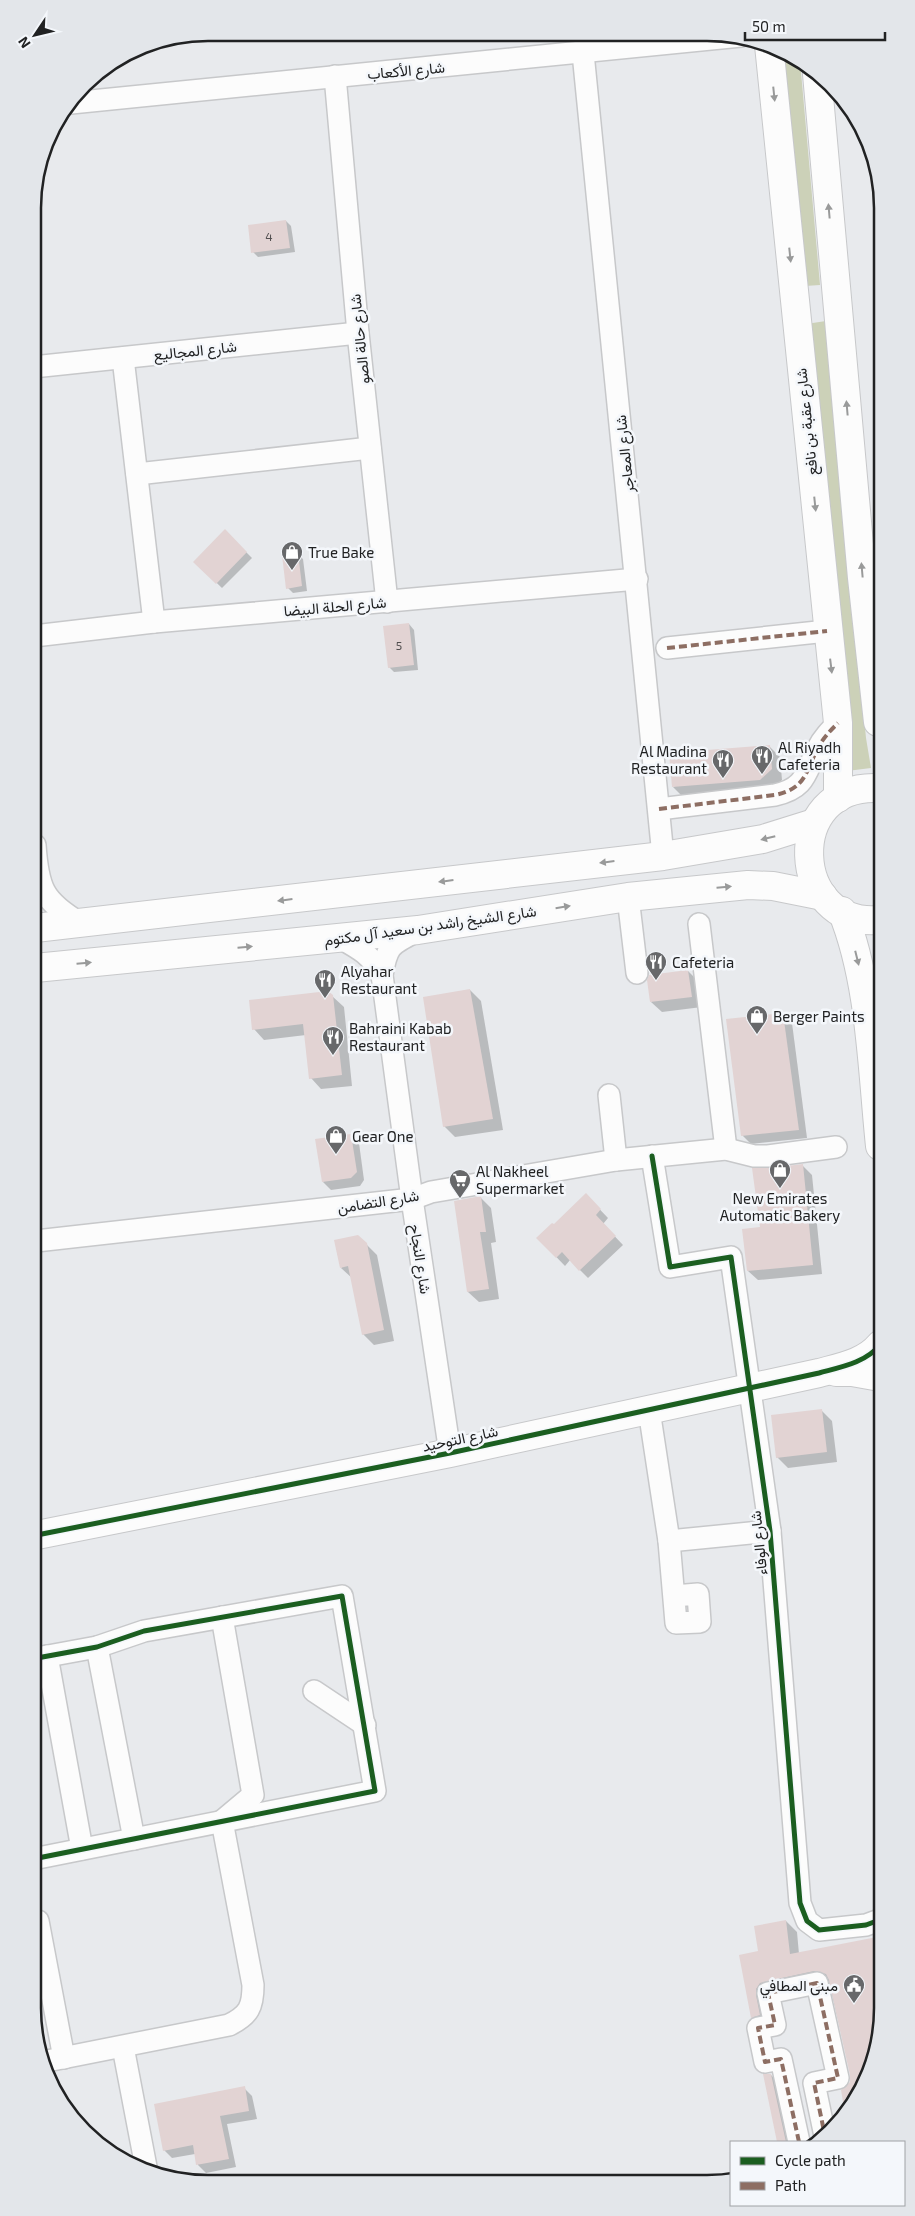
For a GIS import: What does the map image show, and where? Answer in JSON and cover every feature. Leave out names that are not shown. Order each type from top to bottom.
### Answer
[{"type":"street","name":"شارع الأكعاب","points":[[79,102],[694,41]]},
{"type":"street","name":"شارع المعاجر","points":[[583,53],[663,856]]},
{"type":"street","name":"شارع عقبة بن نافع","points":[[770,54],[827,631],[838,723],[838,798]]},
{"type":"street","name":"شارع حالة الصو","points":[[335,76],[358,332],[387,602]]},
{"type":"street","points":[[819,85],[862,578],[874,684]]},
{"type":"street","name":"شارع المجاليع","points":[[42,366],[358,332]]},
{"type":"street","points":[[122,358],[154,622]]},
{"type":"street","points":[[137,474],[370,448]]},
{"type":"street","name":"شارع الحلة البيضا","points":[[42,635],[154,622],[636,580]]},
{"type":"street","points":[[667,648],[827,631]]},
{"type":"street","points":[[659,809],[775,795],[790,791],[807,775],[818,748],[838,723]]},
{"type":"street","points":[[874,788],[852,791],[838,798],[824,809],[814,823],[809,842],[808,861],[813,880],[833,904],[851,933],[864,987],[874,1082]]},
{"type":"street","points":[[42,927],[663,856],[763,839],[814,823]]},
{"type":"street","name":"شارع الشيخ راشد بن سعيد آل مكتوم","points":[[42,967],[418,930],[628,897],[748,885],[773,886],[833,904],[858,918],[874,919]]},
{"type":"street","points":[[42,887],[60,911],[80,923]]},
{"type":"street","points":[[628,897],[637,973]]},
{"type":"street","points":[[699,924],[726,1149]]},
{"type":"street","name":"شارع النجاح","points":[[418,930],[396,942],[386,953],[382,975],[412,1199],[450,1453]]},
{"type":"street","name":"شارع النجاح","points":[[340,938],[358,948],[374,961],[382,975]]},
{"type":"street","points":[[609,1096],[616,1160]]},
{"type":"street","name":"شارع التضامن","points":[[41,1240],[412,1199],[431,1192],[616,1160],[726,1149],[754,1156],[768,1156],[836,1147]]},
{"type":"street","name":"شارع الوفاء","points":[[652,1156],[670,1267],[731,1256],[770,1531],[800,1903],[807,1921],[819,1930],[866,1925],[873,1922]]},
{"type":"street","name":"شارع التوحيد","points":[[41,1534],[450,1453],[650,1410],[819,1373],[854,1363],[873,1353]]},
{"type":"street","name":"شارع التوحيد","points":[[819,1373],[852,1372],[873,1376]]},
{"type":"street","points":[[650,1410],[669,1541],[674,1596]]},
{"type":"street","points":[[669,1541],[770,1531]]},
{"type":"street","points":[[41,1857],[375,1791],[342,1596],[144,1631],[97,1647],[42,1657],[82,1849]]},
{"type":"street","points":[[222,1617],[253,1795],[222,1821]]},
{"type":"street","points":[[97,1647],[134,1839]]},
{"type":"street","points":[[314,1690],[365,1726]]},
{"type":"street","points":[[50,2061],[229,2026],[243,2018],[253,2003],[253,1985],[222,1821]]},
{"type":"street","points":[[41,1954],[46,2006],[64,2058]]},
{"type":"street","points":[[799,2141],[781,2059],[765,2062],[758,2028],[775,2025],[768,1992],[817,1983],[838,2078],[814,2083],[823,2127]]},
{"type":"street","points":[[123,2047],[145,2162]]},
{"type":"green space","points":[[782,59],[801,71],[820,285],[805,286]]},
{"type":"green space","points":[[826,321],[866,738],[871,768],[847,771],[806,324]]},
{"type":"building","points":[[286,220],[290,248],[251,253],[248,225]]},
{"type":"building","points":[[225,529],[247,552],[216,584],[193,562]]},
{"type":"building","name":"True Bake","points":[[298,553],[302,586],[286,589],[282,555]]},
{"type":"building","points":[[409,623],[414,665],[388,668],[383,626]]},
{"type":"building","points":[[770,745],[772,769],[760,780],[672,787],[669,753]]},
{"type":"building","points":[[688,970],[692,997],[650,1002],[647,980],[649,975]]},
{"type":"building","points":[[470,989],[493,1119],[443,1127],[423,997]]},
{"type":"building","points":[[328,991],[333,995],[342,1075],[309,1079],[303,1024],[252,1030],[249,1000]]},
{"type":"building","points":[[783,1013],[799,1130],[741,1136],[726,1019]]},
{"type":"building","name":"Gear One","points":[[351,1134],[357,1172],[351,1178],[322,1182],[315,1139]]},
{"type":"building","points":[[803,1164],[813,1265],[747,1271],[742,1229],[760,1227],[752,1168]]},
{"type":"building","points":[[586,1193],[601,1209],[596,1215],[616,1236],[579,1271],[562,1252],[556,1258],[536,1238],[552,1223],[554,1224]]},
{"type":"building","points":[[481,1196],[486,1232],[480,1232],[489,1289],[467,1292],[454,1201]]},
{"type":"building","points":[[358,1235],[367,1243],[384,1330],[362,1335],[348,1266],[340,1268],[334,1240]]},
{"type":"building","points":[[822,1409],[827,1452],[776,1458],[771,1415]]},
{"type":"building","name":"مبنى المطافي","points":[[786,1920],[790,1954],[873,1938],[873,2019],[871,2041],[857,2082],[843,2104],[841,2090],[850,2082],[850,2075],[829,1980],[826,1974],[814,1971],[760,1983],[756,1989],[756,1995],[760,2015],[751,2018],[739,1955],[758,1951],[754,1926]]},
{"type":"building","points":[[763,2074],[771,2074],[786,2141],[777,2141]]},
{"type":"building","points":[[245,2086],[249,2111],[220,2116],[229,2159],[196,2165],[193,2145],[163,2151],[154,2104]]},
{"type":"marked path","points":[[667,648],[827,631]]},
{"type":"marked path","points":[[659,809],[775,795],[786,792],[804,778],[820,744],[838,723]]},
{"type":"marked path","points":[[799,2141],[781,2059],[765,2062],[758,2028],[775,2025],[768,1993],[817,1983],[838,2078],[814,2083],[823,2127]]},
{"type":"cycle path","points":[[652,1156],[670,1267],[731,1257],[770,1531],[800,1903],[807,1921],[819,1930],[866,1925],[873,1922]]},
{"type":"cycle path","points":[[41,1534],[450,1453],[819,1373],[860,1360],[873,1351]]},
{"type":"cycle path","points":[[41,1657],[97,1647],[144,1631],[342,1596],[375,1791],[41,1857]]},
{"type":"place","name":"True Bake","points":[[292,571]]},
{"type":"place","name":"Al Riyadh Cafeteria","points":[[762,775]]},
{"type":"place","name":"Al Madina Restaurant","points":[[723,779]]},
{"type":"place","name":"Cafeteria","points":[[656,981]]},
{"type":"place","name":"Alyahar Restaurant","points":[[325,999]]},
{"type":"place","name":"Berger Paints","points":[[757,1035]]},
{"type":"place","name":"Bahraini Kabab Restaurant","points":[[333,1056]]},
{"type":"place","name":"Gear One","points":[[336,1155]]},
{"type":"place","name":"New Emirates Automatic Bakery","points":[[780,1189]]},
{"type":"place","name":"Al Nakheel Supermarket","points":[[460,1199]]},
{"type":"place","name":"مبنى المطافي","points":[[854,2004]]}]
